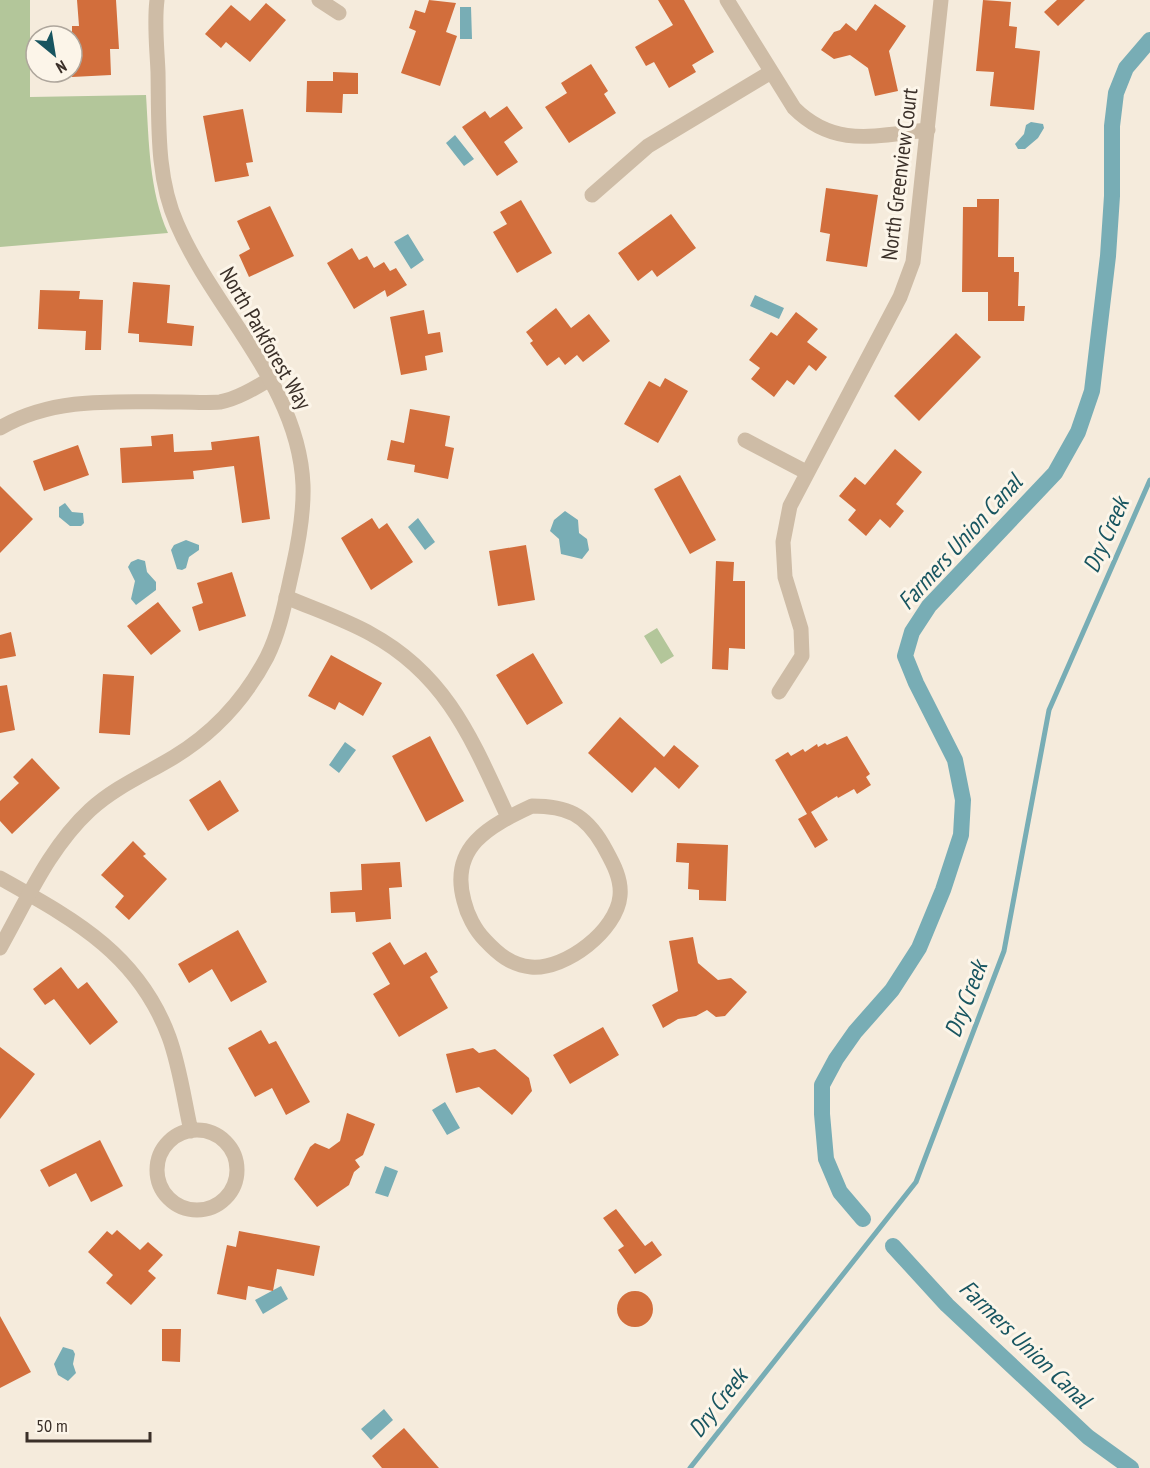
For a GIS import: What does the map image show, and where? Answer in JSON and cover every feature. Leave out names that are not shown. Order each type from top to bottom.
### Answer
[{"type":"street","name":"North Parkforest Way","points":[[0,948],[51,856],[68,833],[92,809],[119,788],[195,743],[235,706],[268,654],[286,597],[301,532],[303,483],[293,430],[270,379],[190,252],[168,197],[160,151],[157,0]]},
{"type":"street","points":[[319,0],[339,13]]},
{"type":"street","points":[[727,0],[794,108],[808,122],[824,131],[842,136],[861,137],[928,130]]},
{"type":"street","name":"North Greenview Court","points":[[779,692],[802,656],[801,629],[785,577],[783,542],[790,506],[908,280],[917,243],[941,0]]},
{"type":"street","points":[[592,195],[648,146],[771,72]]},
{"type":"street","points":[[0,428],[32,413],[57,406],[89,402],[221,402],[250,391],[270,379]]},
{"type":"street","points":[[745,440],[806,472]]},
{"type":"street","points":[[286,597],[371,634],[401,653],[425,674],[450,702],[468,731],[508,817]]},
{"type":"street","points":[[532,806],[558,806],[581,817],[597,835],[616,868],[620,895],[611,924],[591,944],[557,962],[532,967],[501,957],[482,937],[466,910],[459,882],[466,851],[486,830],[508,817],[532,806]]},
{"type":"street","points":[[0,878],[106,944],[144,987],[169,1037],[191,1131]]},
{"type":"street","points":[[191,1131],[204,1131],[222,1139],[234,1155],[237,1168],[233,1187],[221,1203],[209,1209],[196,1211],[171,1202],[163,1192],[158,1180],[157,1166],[160,1154],[168,1142],[178,1134],[191,1131]]},
{"type":"green space","points":[[0,0],[30,0],[30,24],[24,24],[24,84],[30,84],[30,97],[146,95],[153,183],[168,233],[0,247]]},
{"type":"green space","points":[[657,628],[674,656],[661,664],[644,636]]},
{"type":"water","points":[[460,7],[471,7],[472,39],[460,39]]},
{"type":"water","points":[[1031,122],[1043,124],[1044,128],[1038,138],[1025,149],[1018,149],[1015,144],[1024,134],[1026,125]]},
{"type":"water","points":[[455,135],[474,159],[464,166],[446,143]]},
{"type":"water","points":[[408,234],[424,260],[411,269],[394,242]]},
{"type":"water","points":[[755,295],[784,308],[779,319],[750,306]]},
{"type":"water","points":[[65,503],[72,512],[83,513],[84,523],[81,526],[70,526],[59,517],[59,507]]},
{"type":"water","points":[[565,511],[578,520],[579,533],[587,539],[589,550],[582,559],[561,554],[559,539],[550,531],[554,520]]},
{"type":"water","points":[[418,518],[435,542],[425,550],[408,527]]},
{"type":"water","points":[[186,540],[199,545],[199,550],[189,557],[186,568],[177,569],[171,550],[174,545]]},
{"type":"water","points":[[138,559],[145,561],[147,572],[156,582],[156,590],[136,605],[131,599],[135,581],[128,567],[131,562]]},
{"type":"water","points":[[345,742],[356,750],[339,773],[329,765]]},
{"type":"water","points":[[445,1102],[460,1128],[447,1135],[432,1110]]},
{"type":"water","points":[[385,1166],[398,1171],[388,1197],[375,1193]]},
{"type":"water","points":[[281,1286],[288,1299],[263,1314],[255,1300]]},
{"type":"water","points":[[63,1347],[73,1350],[75,1354],[73,1364],[76,1373],[68,1381],[58,1375],[54,1364]]},
{"type":"water","points":[[384,1409],[393,1420],[371,1440],[361,1429]]},
{"type":"building","points":[[77,0],[116,0],[119,49],[110,49],[111,75],[84,76],[84,24],[79,24]]},
{"type":"building","points":[[429,0],[456,3],[446,32],[457,36],[440,86],[401,73],[416,31],[409,28],[415,10],[425,13]]},
{"type":"building","points":[[658,0],[684,0],[714,52],[692,65],[696,72],[669,88],[654,62],[646,66],[635,47],[673,25]]},
{"type":"building","points":[[983,0],[1011,2],[1009,26],[1017,27],[1015,48],[1040,51],[1034,110],[990,106],[994,72],[976,71]]},
{"type":"building","points":[[1057,0],[1085,0],[1058,26],[1044,12]]},
{"type":"building","points":[[266,3],[286,20],[250,62],[226,42],[221,48],[205,34],[231,5],[250,21]]},
{"type":"building","points":[[875,4],[906,26],[889,51],[898,91],[875,96],[868,68],[850,55],[834,59],[821,50],[834,32],[840,30],[846,23],[856,31]]},
{"type":"building","points":[[591,64],[608,91],[604,94],[616,113],[569,143],[545,107],[567,93],[561,83]]},
{"type":"building","points":[[333,72],[358,73],[358,94],[343,94],[342,113],[306,112],[307,81],[333,81]]},
{"type":"building","points":[[507,106],[523,128],[504,142],[518,162],[497,176],[462,127],[485,111],[490,118]]},
{"type":"building","points":[[243,109],[253,162],[246,163],[249,176],[215,182],[203,116]]},
{"type":"building","points":[[826,188],[878,195],[867,267],[826,261],[830,234],[820,232]]},
{"type":"building","points":[[977,199],[999,199],[998,257],[1014,257],[1014,272],[1019,272],[1018,306],[1025,306],[1024,321],[988,321],[988,292],[962,292],[963,207],[977,207]]},
{"type":"building","points":[[521,200],[552,253],[517,273],[493,232],[507,224],[500,212]]},
{"type":"building","points":[[270,206],[294,256],[249,277],[239,255],[250,249],[237,221]]},
{"type":"building","points":[[671,214],[696,248],[657,277],[652,270],[638,281],[618,253]]},
{"type":"building","points":[[352,248],[359,260],[367,256],[374,268],[384,262],[390,271],[396,268],[407,285],[387,297],[385,290],[354,309],[327,263]]},
{"type":"building","points":[[133,282],[170,285],[167,323],[194,326],[192,346],[139,342],[139,334],[128,333]]},
{"type":"building","points":[[40,290],[80,291],[79,299],[103,300],[101,350],[85,350],[86,331],[38,329]]},
{"type":"building","points":[[556,308],[571,328],[589,314],[610,341],[583,362],[577,355],[565,365],[559,357],[547,366],[530,343],[533,341],[526,332]]},
{"type":"building","points":[[424,310],[428,334],[440,332],[443,352],[425,356],[427,370],[401,375],[390,317]]},
{"type":"building","points":[[796,312],[818,329],[807,342],[827,357],[816,371],[809,365],[794,385],[787,380],[774,397],[751,379],[760,368],[749,360],[771,332],[777,336]]},
{"type":"building","points":[[956,333],[981,357],[919,421],[894,396]]},
{"type":"building","points":[[665,378],[688,391],[658,443],[624,424],[649,381],[660,387]]},
{"type":"building","points":[[410,409],[450,416],[445,446],[454,448],[448,479],[414,472],[415,465],[387,460],[391,440],[404,443]]},
{"type":"building","points":[[173,434],[174,452],[212,450],[211,442],[259,436],[270,519],[242,523],[234,466],[193,471],[194,479],[122,483],[120,448],[152,446],[151,436]]},
{"type":"building","points":[[78,445],[89,475],[44,491],[33,461]]},
{"type":"building","points":[[895,449],[922,472],[896,504],[904,511],[890,528],[880,519],[866,536],[848,520],[856,510],[839,496],[855,477],[865,485]]},
{"type":"building","points":[[680,475],[716,540],[690,554],[654,489]]},
{"type":"building","points":[[0,486],[33,519],[0,553]]},
{"type":"building","points":[[372,518],[379,529],[387,523],[413,562],[371,590],[341,538]]},
{"type":"building","points":[[526,545],[535,600],[498,606],[489,551]]},
{"type":"building","points":[[716,561],[734,562],[733,581],[745,581],[745,649],[729,648],[728,670],[712,669]]},
{"type":"building","points":[[232,572],[246,616],[199,631],[192,607],[203,603],[197,583]]},
{"type":"building","points":[[158,602],[181,631],[151,655],[127,626]]},
{"type":"building","points":[[11,632],[16,656],[0,659],[0,635]]},
{"type":"building","points":[[533,653],[563,703],[527,725],[496,675]]},
{"type":"building","points":[[331,655],[382,683],[363,716],[339,702],[335,710],[308,696]]},
{"type":"building","points":[[103,674],[134,676],[130,735],[99,733]]},
{"type":"building","points":[[7,685],[15,730],[0,733],[0,686]]},
{"type":"building","points":[[620,717],[664,757],[674,745],[699,766],[679,789],[655,767],[632,793],[588,753]]},
{"type":"building","points":[[430,736],[464,801],[426,822],[392,756]]},
{"type":"building","points":[[847,736],[870,774],[866,777],[871,785],[857,794],[854,789],[838,798],[837,796],[811,812],[828,840],[815,848],[798,819],[807,814],[775,760],[788,752],[791,756],[803,749],[805,752],[817,744],[818,747],[825,743],[827,745]]},
{"type":"building","points":[[32,758],[60,788],[12,834],[0,821],[0,801],[19,783],[13,777]]},
{"type":"building","points":[[220,780],[239,811],[208,831],[189,800]]},
{"type":"building","points":[[133,841],[146,854],[143,856],[167,879],[129,920],[115,907],[124,896],[101,875]]},
{"type":"building","points":[[677,843],[728,845],[726,901],[699,900],[699,890],[688,889],[689,863],[676,862]]},
{"type":"building","points":[[400,862],[402,887],[389,888],[391,919],[356,922],[355,912],[331,913],[330,892],[362,890],[361,864]]},
{"type":"building","points":[[238,930],[267,982],[231,1002],[212,969],[189,983],[178,964]]},
{"type":"building","points":[[693,937],[698,963],[718,980],[731,978],[747,992],[725,1016],[716,1017],[707,1010],[696,1016],[678,1019],[663,1028],[652,1005],[678,991],[669,941]]},
{"type":"building","points":[[390,942],[404,965],[426,952],[438,972],[430,977],[448,1008],[399,1037],[373,994],[390,984],[372,953]]},
{"type":"building","points":[[61,967],[78,989],[87,982],[118,1022],[90,1045],[54,999],[45,1005],[33,989]]},
{"type":"building","points":[[603,1027],[619,1055],[570,1084],[553,1055]]},
{"type":"building","points":[[261,1030],[269,1044],[276,1041],[310,1102],[286,1115],[272,1088],[255,1097],[228,1048]]},
{"type":"building","points":[[0,1047],[35,1074],[0,1119]]},
{"type":"building","points":[[473,1048],[479,1053],[495,1049],[529,1078],[532,1091],[512,1115],[479,1087],[456,1093],[446,1054]]},
{"type":"building","points":[[347,1113],[375,1124],[363,1155],[355,1160],[360,1167],[354,1172],[349,1185],[317,1207],[294,1179],[310,1147],[315,1143],[329,1149],[340,1141]]},
{"type":"building","points":[[100,1140],[123,1186],[91,1202],[76,1173],[49,1187],[40,1170]]},
{"type":"building","points":[[616,1209],[645,1246],[652,1241],[662,1255],[635,1274],[618,1250],[624,1246],[603,1218]]},
{"type":"building","points":[[117,1230],[140,1250],[148,1242],[163,1255],[148,1271],[156,1278],[131,1305],[106,1283],[113,1275],[88,1252],[107,1231],[112,1235]]},
{"type":"building","points":[[239,1231],[320,1246],[314,1276],[277,1269],[273,1291],[248,1286],[246,1300],[217,1294],[227,1245],[236,1247]]},
{"type":"building","points":[[635,1291],[647,1297],[653,1309],[647,1321],[635,1327],[623,1321],[617,1309],[623,1297]]},
{"type":"building","points":[[0,1316],[31,1372],[0,1388]]},
{"type":"building","points":[[162,1329],[181,1329],[180,1362],[162,1361]]},
{"type":"building","points":[[404,1428],[439,1468],[382,1468],[372,1456]]},
{"type":"waterway","name":"Farmers Union Canal","points":[[863,1219],[840,1192],[826,1159],[822,1085],[836,1059],[855,1032],[892,990],[919,948],[943,890],[961,835],[963,800],[955,760],[905,656],[912,632],[929,606],[1055,473],[1078,432],[1092,391],[1108,256],[1112,196],[1112,126],[1116,93],[1126,68],[1150,40]]},
{"type":"waterway","name":"Dry Creek","points":[[690,1468],[916,1182],[1004,951],[1049,710],[1150,480]]},
{"type":"waterway","name":"Farmers Union Canal","points":[[893,1246],[947,1305],[1088,1437],[1131,1468]]}]
